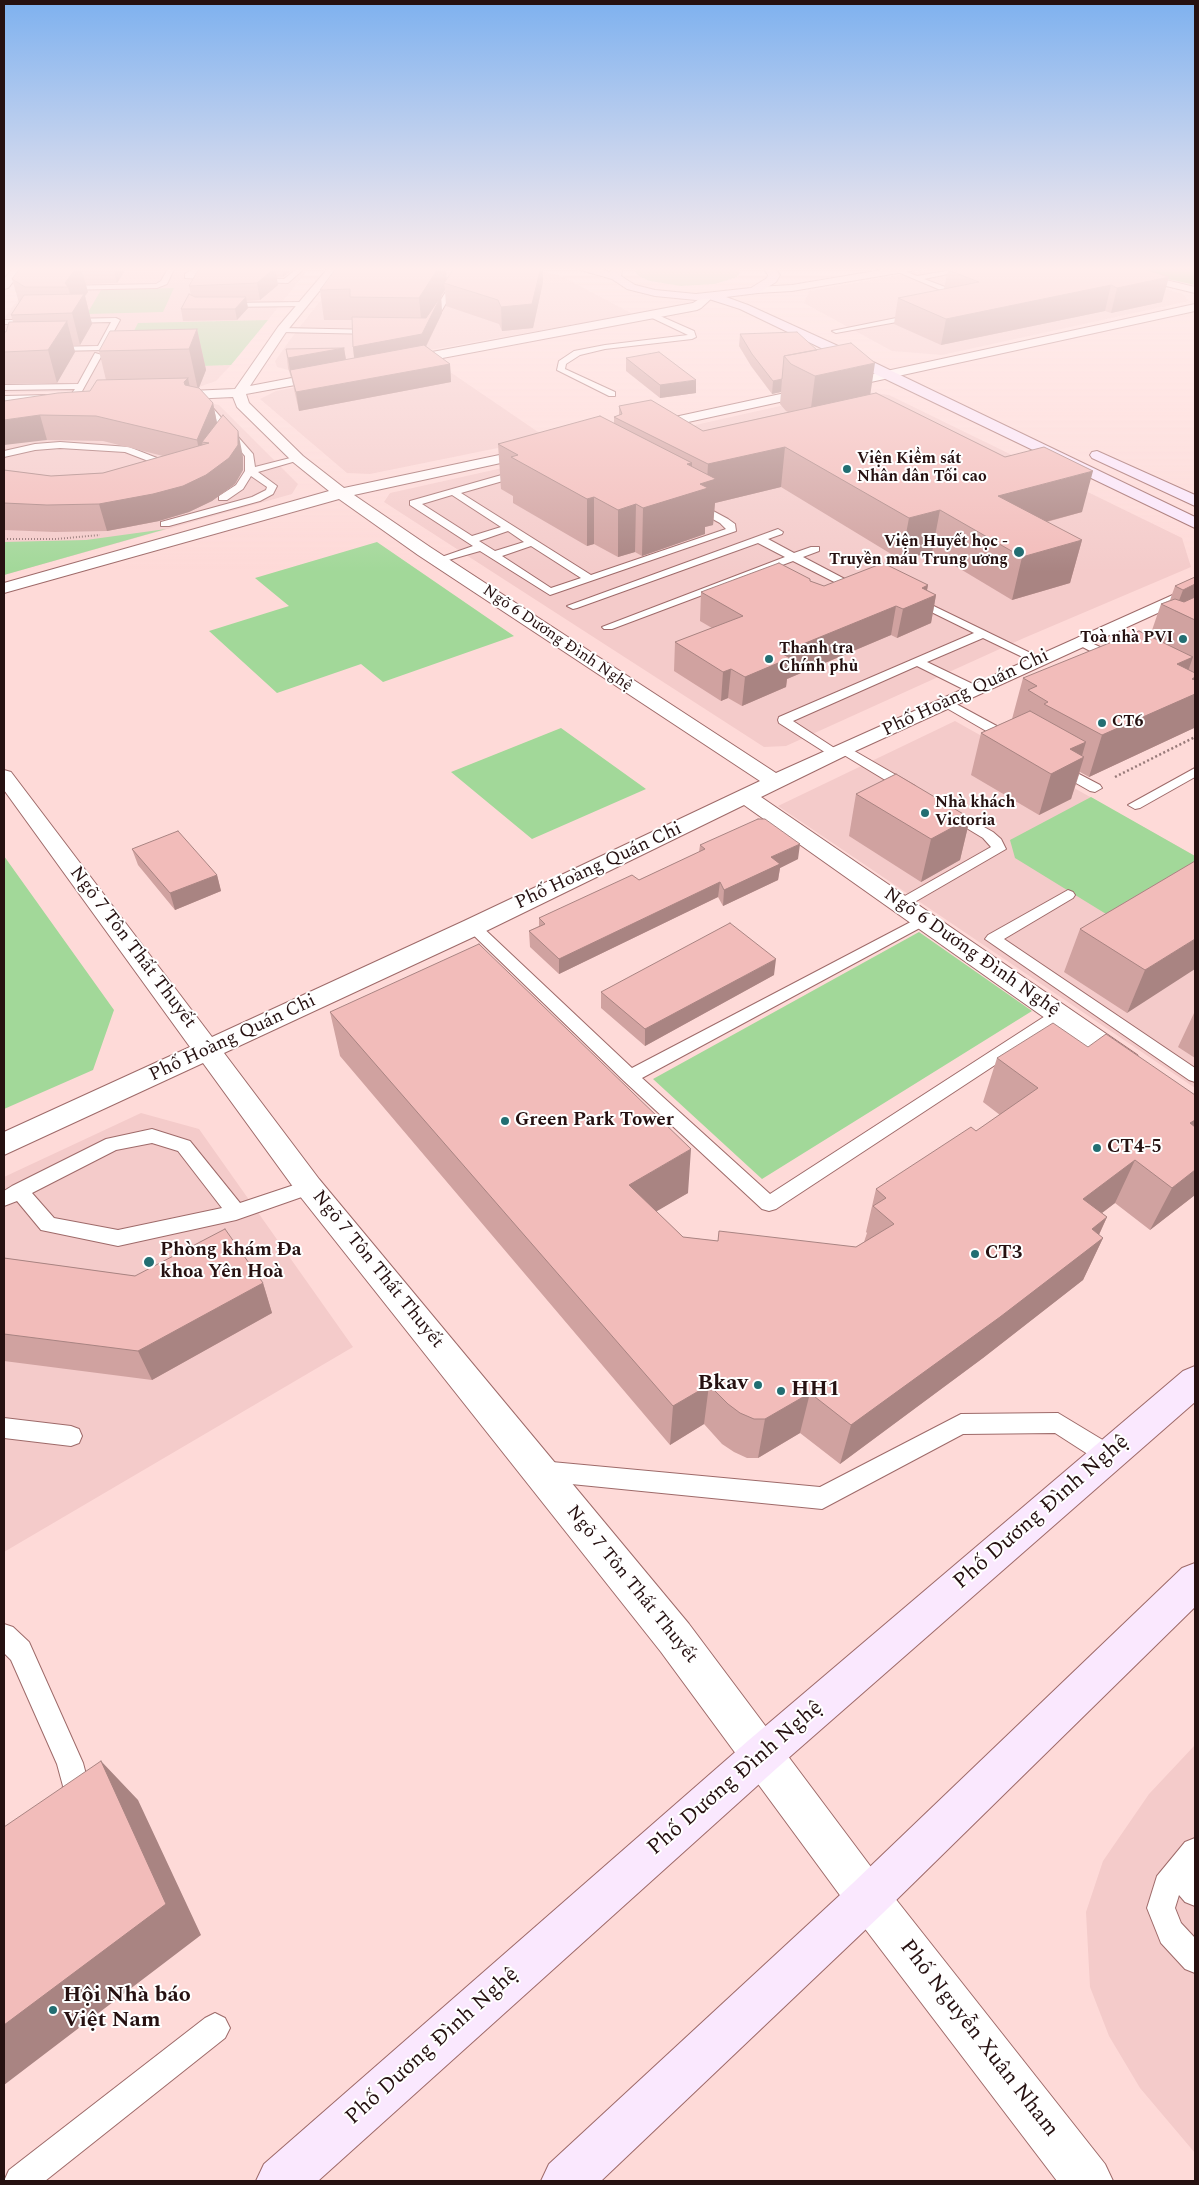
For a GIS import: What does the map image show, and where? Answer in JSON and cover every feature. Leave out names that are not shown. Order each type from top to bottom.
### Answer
[{"type":"main road","points":[[873,369],[1195,523]]},
{"type":"main road","points":[[912,369],[929,377]]},
{"type":"main road","points":[[1088,451],[1195,501]]},
{"type":"main road","name":"Phố Dương Đình Nghệ","points":[[281,2181],[762,1754],[1195,1381]]},
{"type":"main road","points":[[566,2181],[868,1898],[1195,1581]]},
{"type":"street","points":[[239,392],[255,369]]},
{"type":"street","points":[[638,429],[912,369]]},
{"type":"street","points":[[157,397],[239,392],[337,374]]},
{"type":"street","name":"Ngõ 6 Dương Đình Nghệ","points":[[239,392],[242,404],[298,459],[341,493],[438,560],[774,782]]},
{"type":"street","points":[[4,400],[70,401],[91,398]]},
{"type":"street","points":[[4,588],[341,493],[551,448]]},
{"type":"street","name":"Phố Hoàng Quán Chi","points":[[4,1144],[473,927],[839,751],[1195,590]]},
{"type":"street","name":"Ngõ 7 Tôn Thất Thuyết","points":[[4,776],[309,1186],[675,1638],[868,1898]]},
{"type":"street","name":"Ngõ 6 Dương Đình Nghệ","points":[[746,797],[1147,1076]]},
{"type":"street","name":"Phố Nguyễn Xuân Nham","points":[[868,1898],[1088,2181]]},
{"type":"lane","points":[[60,415],[81,386],[90,369]]},
{"type":"lane","points":[[561,369],[612,394]]},
{"type":"lane","points":[[4,388],[81,386]]},
{"type":"lane","points":[[195,406],[208,408],[250,456],[250,471],[240,487],[223,498]]},
{"type":"lane","points":[[4,454],[27,448],[60,444],[103,446],[135,451],[154,460],[160,469],[154,480],[144,486]]},
{"type":"lane","points":[[593,454],[604,456],[730,526],[731,531],[550,592],[414,503],[453,492],[582,455],[593,454]]},
{"type":"lane","points":[[250,471],[298,459]]},
{"type":"lane","points":[[165,524],[256,499],[270,492],[272,486],[250,471]]},
{"type":"lane","points":[[453,492],[590,579]]},
{"type":"lane","points":[[470,540],[508,528]]},
{"type":"lane","points":[[573,606],[778,532]]},
{"type":"lane","points":[[759,539],[856,589]]},
{"type":"lane","points":[[493,555],[531,543]]},
{"type":"lane","points":[[438,560],[481,547]]},
{"type":"lane","points":[[608,627],[815,549]]},
{"type":"lane","points":[[838,595],[869,583]]},
{"type":"lane","points":[[900,593],[1039,660]]},
{"type":"lane","points":[[1107,629],[1154,653]]},
{"type":"lane","points":[[921,795],[784,720],[984,634]]},
{"type":"lane","points":[[1079,641],[1133,668]]},
{"type":"lane","points":[[918,662],[975,690]]},
{"type":"lane","points":[[947,703],[1021,745]]},
{"type":"lane","points":[[1046,759],[1095,788]]},
{"type":"lane","points":[[1135,805],[1195,772]]},
{"type":"lane","points":[[900,904],[999,849],[996,842],[988,835],[938,805]]},
{"type":"lane","points":[[1068,894],[993,939],[1195,1076]]},
{"type":"lane","points":[[630,1077],[924,920]]},
{"type":"lane","points":[[473,927],[630,1077],[769,1204],[1060,1015]]},
{"type":"lane","points":[[236,1212],[184,1146],[152,1136],[112,1144],[12,1195],[48,1225],[118,1238],[236,1212],[309,1186]]},
{"type":"lane","points":[[539,1470],[822,1498],[961,1424],[1058,1423],[1108,1455]]},
{"type":"lane","points":[[4,1428],[71,1436]]},
{"type":"lane","points":[[4,1636],[20,1651],[70,1763],[76,1786],[70,1812],[57,1823]]},
{"type":"lane","points":[[1195,1852],[1186,1882],[1167,1886],[1161,1908],[1172,1933],[1195,1959]]},
{"type":"lane","points":[[20,2181],[215,2028]]},
{"type":"path","points":[[4,539],[56,539],[104,535]]},
{"type":"path","points":[[1095,788],[1195,737]]},
{"type":"shaded area","points":[[4,369],[227,369],[216,381],[196,388],[4,393]]},
{"type":"shaded area","points":[[284,369],[322,369],[299,373]]},
{"type":"shaded area","points":[[392,369],[446,369],[547,438],[370,474],[347,473],[260,399],[276,391]]},
{"type":"shaded area","points":[[852,390],[889,395],[1182,538],[1191,567],[1024,638],[786,746],[764,747],[384,502],[390,493]]},
{"type":"shaded area","points":[[192,399],[219,405],[298,484],[292,494],[4,575],[4,405]]},
{"type":"shaded area","points":[[955,721],[1195,856],[1195,1088],[778,806]]},
{"type":"shaded area","name":"Phòng khám Đa khoa Yên Hoà","points":[[141,1113],[199,1129],[353,1347],[4,1552],[4,1177]]},
{"type":"shaded area","points":[[1195,1745],[1195,2153],[1140,2088],[1109,2036],[1090,1987],[1086,1912],[1103,1861],[1149,1794]]},
{"type":"green space","points":[[166,529],[4,575],[4,542],[86,540]]},
{"type":"green space","points":[[377,542],[514,636],[383,682],[361,664],[277,693],[209,631],[289,606],[255,578]]},
{"type":"green space","points":[[561,728],[646,789],[532,839],[451,772]]},
{"type":"green space","points":[[1091,797],[1195,856],[1195,881],[1124,925],[1015,858],[1010,840]]},
{"type":"green space","points":[[4,856],[114,1010],[93,1070],[4,1109]]},
{"type":"green space","points":[[919,932],[1032,1011],[762,1179],[653,1079]]},
{"type":"building","points":[[296,369],[423,369],[296,392],[290,370]]},
{"type":"building","points":[[640,369],[681,369],[696,380],[660,385]]},
{"type":"building","points":[[764,369],[783,369],[782,379],[773,381]]},
{"type":"building","points":[[801,369],[847,369],[815,376]]},
{"type":"building","points":[[188,378],[184,382],[185,385],[199,388],[213,403],[197,440],[96,416],[40,415],[4,420],[4,401],[58,393],[90,391],[97,380]]},
{"type":"building","points":[[876,393],[1005,457],[1044,447],[1093,471],[998,496],[1082,540],[1022,557],[940,510],[909,518],[785,447],[708,464],[614,417],[622,414],[619,406],[651,400],[703,431]]},
{"type":"building","points":[[223,415],[238,431],[238,445],[229,458],[206,475],[183,486],[153,494],[99,504],[47,505],[4,503],[4,470],[51,476],[103,473],[209,443],[202,442]]},
{"type":"building","points":[[600,416],[692,463],[687,464],[716,479],[700,484],[708,488],[643,508],[636,504],[618,510],[594,497],[587,499],[511,457],[518,455],[498,444]]},
{"type":"building","points":[[779,563],[810,579],[810,581],[824,586],[883,563],[928,585],[922,588],[936,595],[903,609],[896,606],[781,653],[790,658],[745,677],[731,669],[723,672],[675,642],[743,616],[701,592]]},
{"type":"building","points":[[1195,577],[1195,584],[1183,590],[1175,586]]},
{"type":"building","points":[[1195,597],[1195,620],[1161,604],[1175,599],[1184,602]]},
{"type":"building","points":[[1139,631],[1193,657],[1177,664],[1195,673],[1195,677],[1192,679],[1195,680],[1195,694],[1102,735],[1044,704],[1048,702],[1028,690],[1037,686],[1023,678]]},
{"type":"building","points":[[1030,711],[1086,742],[1070,749],[1084,757],[1051,774],[981,733]]},
{"type":"building","points":[[896,774],[970,818],[931,839],[856,794]]},
{"type":"building","points":[[758,819],[765,819],[800,844],[771,857],[780,864],[724,890],[720,882],[559,959],[529,931],[545,924],[539,918],[632,875],[639,880],[705,849],[700,845]]},
{"type":"building","points":[[178,831],[217,875],[170,893],[132,849]]},
{"type":"building","points":[[1195,861],[1195,939],[1145,970],[1080,929]]},
{"type":"building","points":[[730,923],[776,959],[645,1029],[601,992]]},
{"type":"building","points":[[479,944],[691,1149],[629,1185],[683,1237],[718,1241],[719,1231],[856,1247],[894,1224],[873,1206],[886,1198],[876,1189],[971,1127],[976,1131],[1038,1088],[997,1058],[1053,1023],[1088,1047],[1106,1034],[1195,1095],[1195,1120],[1190,1123],[1195,1127],[1195,1170],[1172,1188],[1135,1160],[1083,1199],[1107,1217],[1092,1229],[1103,1238],[1000,1317],[851,1425],[810,1393],[765,1419],[754,1419],[740,1413],[709,1385],[673,1406],[330,1012]]},
{"type":"building","points":[[225,1229],[263,1283],[138,1351],[4,1334],[4,1258],[135,1276]]},
{"type":"building","points":[[101,1761],[166,1904],[4,2025],[4,1827]]},
{"type":"place","name":"Viện Kiểm sát Nhân dân Tối cao","points":[[847,469]]},
{"type":"place","name":"Viện Huyết học - Truyền máu Trung ương","points":[[1019,552]]},
{"type":"place","name":"Toà nhà PVI","points":[[1183,639]]},
{"type":"place","name":"Thanh tra Chính phủ","points":[[769,659]]},
{"type":"place","name":"CT6","points":[[1102,723]]},
{"type":"place","name":"Nhà khách Victoria","points":[[925,813]]},
{"type":"place","name":"Green Park Tower","points":[[505,1121]]},
{"type":"place","name":"CT4-5","points":[[1097,1148]]},
{"type":"place","name":"CT3","points":[[975,1254]]},
{"type":"place","name":"Phòng khám Đa khoa Yên Hoà","points":[[149,1262]]},
{"type":"place","name":"Bkav","points":[[758,1385]]},
{"type":"place","name":"HH1","points":[[781,1391]]},
{"type":"place","name":"Hội Nhà báo Việt Nam","points":[[53,2010]]}]
